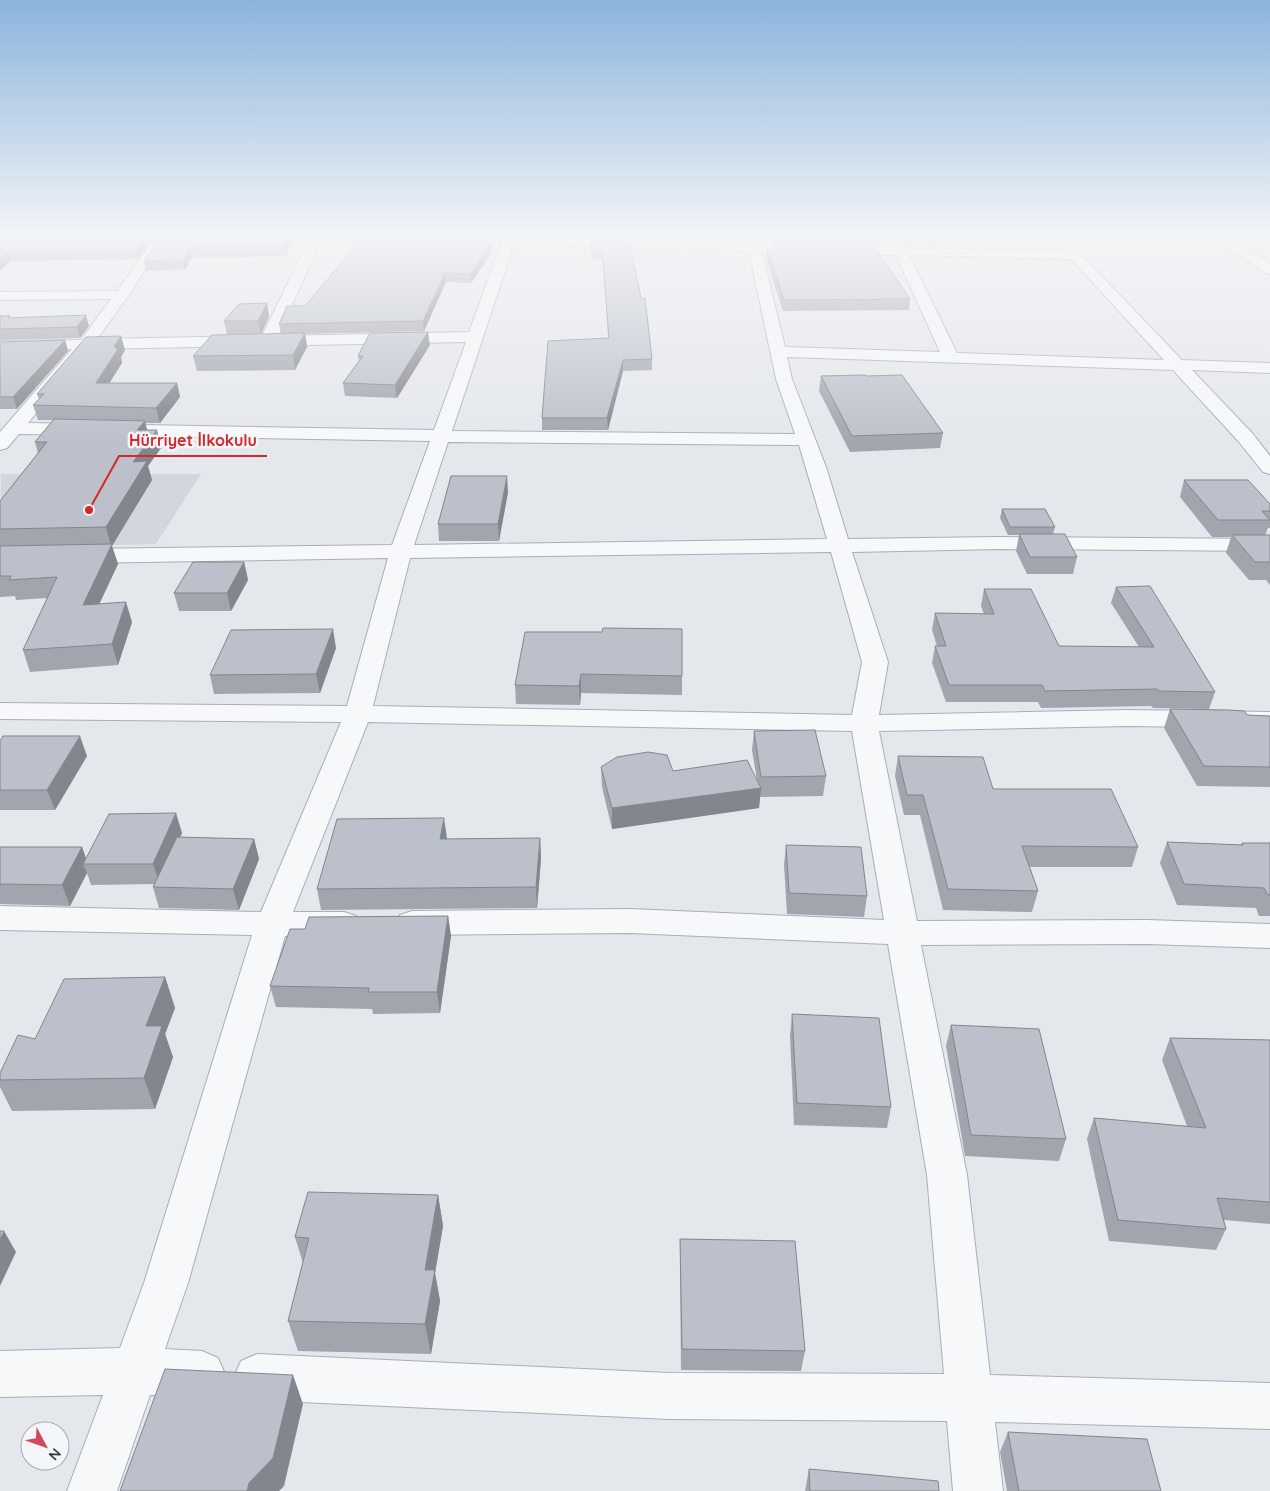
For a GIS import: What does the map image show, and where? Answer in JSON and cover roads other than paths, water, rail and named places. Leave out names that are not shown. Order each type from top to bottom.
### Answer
[{"type":"street","points":[[0,444],[12,423],[85,345],[114,306]]},
{"type":"street","points":[[268,341],[285,306]]},
{"type":"street","points":[[92,1491],[166,1282],[272,924],[358,714],[401,551],[485,306]]},
{"type":"street","points":[[772,306],[778,352],[784,378],[806,440],[875,662],[864,722],[946,1175],[978,1491]]},
{"type":"street","points":[[927,306],[951,358]]},
{"type":"street","points":[[1120,306],[1246,438],[1270,468]]},
{"type":"street","points":[[0,346],[474,337]]},
{"type":"street","points":[[778,352],[1270,368]]},
{"type":"street","points":[[12,423],[439,436],[806,440]]},
{"type":"street","points":[[59,556],[1000,543],[1270,546]]},
{"type":"street","points":[[0,711],[498,715],[864,722],[1127,718],[1270,720]]},
{"type":"street","points":[[0,918],[272,924],[630,921],[903,933],[1147,932],[1270,936]]},
{"type":"street","points":[[0,1374],[134,1371],[670,1396],[969,1398],[1270,1406]]},
{"type":"place","name":"Hürriyet İlkokulu","points":[[89,510]]}]
